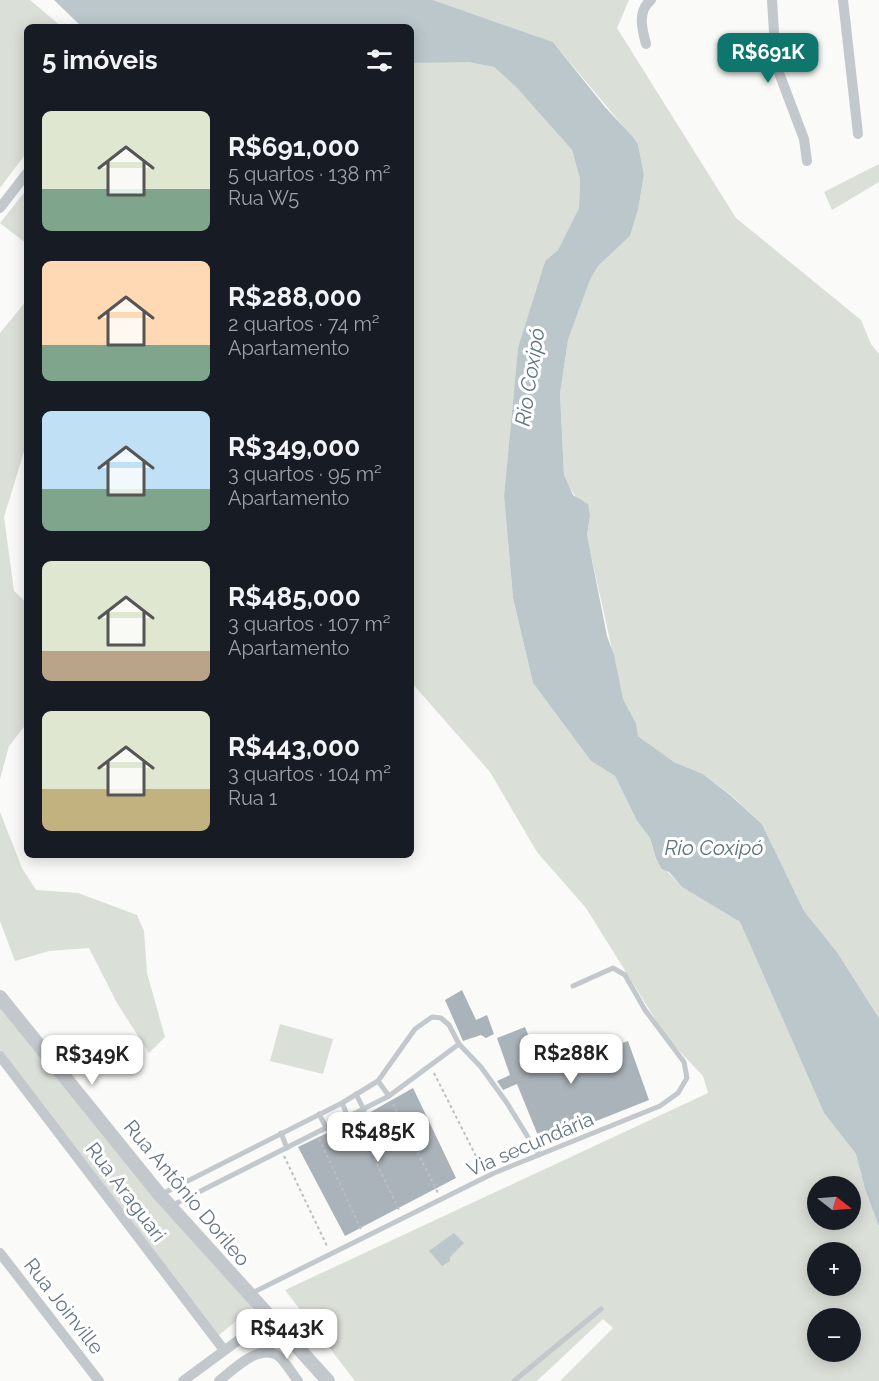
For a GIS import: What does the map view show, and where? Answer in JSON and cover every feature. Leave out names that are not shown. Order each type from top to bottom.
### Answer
[{"type":"street","points":[[646,44],[641,18],[646,5],[651,0]]},
{"type":"street","points":[[772,0],[776,65],[804,139],[807,161]]},
{"type":"street","points":[[843,0],[858,134]]},
{"type":"street","points":[[0,208],[24,177]]},
{"type":"street","name":"Rua Antônio Dorileo","points":[[0,997],[160,1195],[328,1381]]},
{"type":"street","name":"Rua Araguari","points":[[0,1056],[224,1350]]},
{"type":"street","name":"Rua Joinville","points":[[0,1253],[99,1381]]},
{"type":"street","points":[[183,1381],[270,1317]]},
{"type":"street","points":[[219,1381],[252,1355],[272,1353],[278,1355],[298,1381]]},
{"type":"lane","name":"Via secundária","points":[[249,1295],[440,1198],[660,1106],[678,1093],[687,1078],[684,1062],[645,1010],[625,975],[613,968],[573,986]]},
{"type":"lane","points":[[160,1195],[342,1103],[378,1081],[415,1029],[432,1017],[441,1018],[449,1025],[459,1044],[481,1067],[539,1155]]},
{"type":"lane","points":[[170,1206],[389,1096],[459,1044]]},
{"type":"lane","points":[[378,1081],[389,1096]]},
{"type":"lane","points":[[356,1094],[364,1110]]},
{"type":"lane","points":[[342,1103],[351,1116]]},
{"type":"lane","points":[[319,1114],[327,1129]]},
{"type":"lane","points":[[303,1123],[314,1135]]},
{"type":"lane","points":[[281,1133],[285,1150]]},
{"type":"lane","points":[[262,1143],[269,1157]]},
{"type":"lane","points":[[215,1167],[222,1180]]},
{"type":"lane","points":[[514,1381],[601,1309]]},
{"type":"path","points":[[430,1065],[486,1177]]},
{"type":"path","points":[[389,1096],[440,1198]]},
{"type":"path","points":[[351,1116],[402,1217]]},
{"type":"path","points":[[314,1135],[365,1236]]},
{"type":"path","points":[[285,1150],[331,1255]]},
{"type":"shaded area","points":[[0,0],[30,0],[58,24],[24,24],[24,156],[0,188]]},
{"type":"shaded area","points":[[433,0],[629,0],[617,28],[736,218],[861,320],[871,344],[879,354],[879,1018],[837,952],[804,911],[762,824],[731,795],[703,774],[674,762],[638,736],[636,723],[623,699],[587,535],[590,516],[572,491],[564,475],[560,394],[568,340],[590,280],[598,266],[630,236],[638,210],[644,175],[638,144],[553,42]]},
{"type":"shaded area","points":[[468,62],[494,67],[516,87],[572,150],[580,179],[579,208],[558,250],[545,261],[518,349],[504,496],[513,598],[533,683],[591,761],[615,776],[637,821],[650,838],[656,860],[682,887],[740,922],[824,1113],[856,1154],[865,1189],[879,1227],[879,1381],[560,1381],[613,1328],[603,1319],[537,1381],[355,1381],[285,1290],[708,1093],[703,1076],[667,1038],[586,908],[537,852],[490,772],[414,685],[414,63]]},
{"type":"shaded area","points":[[879,164],[879,182],[832,210],[824,192]]},
{"type":"shaded area","points":[[24,193],[24,242],[0,223]]},
{"type":"shaded area","points":[[24,304],[24,452],[4,517],[14,591],[24,600],[24,727],[9,746],[0,779],[0,333]]},
{"type":"shaded area","points":[[0,812],[22,868],[36,890],[78,893],[137,915],[144,931],[147,973],[165,1037],[149,1053],[117,1003],[89,948],[49,951],[15,961],[0,921]]},
{"type":"shaded area","points":[[0,1004],[253,1307],[218,1336],[0,1050]]},
{"type":"shaded area","points":[[280,1024],[333,1039],[323,1074],[270,1061]]},
{"type":"water","name":"Rio Coxipó","points":[[54,0],[433,0],[553,42],[638,144],[644,175],[638,210],[630,236],[598,266],[590,280],[568,340],[560,394],[564,475],[573,495],[588,504],[590,516],[587,535],[607,636],[614,655],[623,699],[636,723],[638,736],[674,762],[703,774],[762,824],[804,911],[837,952],[879,1018],[879,1227],[865,1189],[856,1154],[824,1113],[740,922],[682,887],[669,872],[662,869],[656,859],[650,838],[637,821],[615,776],[591,761],[533,683],[513,598],[504,496],[518,348],[545,261],[558,250],[579,208],[580,179],[572,150],[516,87],[494,67],[468,62],[414,63],[414,24],[79,24]]},
{"type":"water","points":[[454,1233],[464,1243],[450,1257],[450,1261],[442,1266],[429,1251]]},
{"type":"building","points":[[462,990],[476,1020],[487,1015],[494,1034],[486,1038],[481,1035],[463,1041],[445,1000]]},
{"type":"building","points":[[525,1027],[543,1072],[628,1041],[649,1100],[541,1143],[517,1084],[503,1090],[497,1081],[510,1075],[497,1038]]},
{"type":"building","points":[[413,1088],[456,1178],[345,1236],[298,1147],[367,1114]]}]
